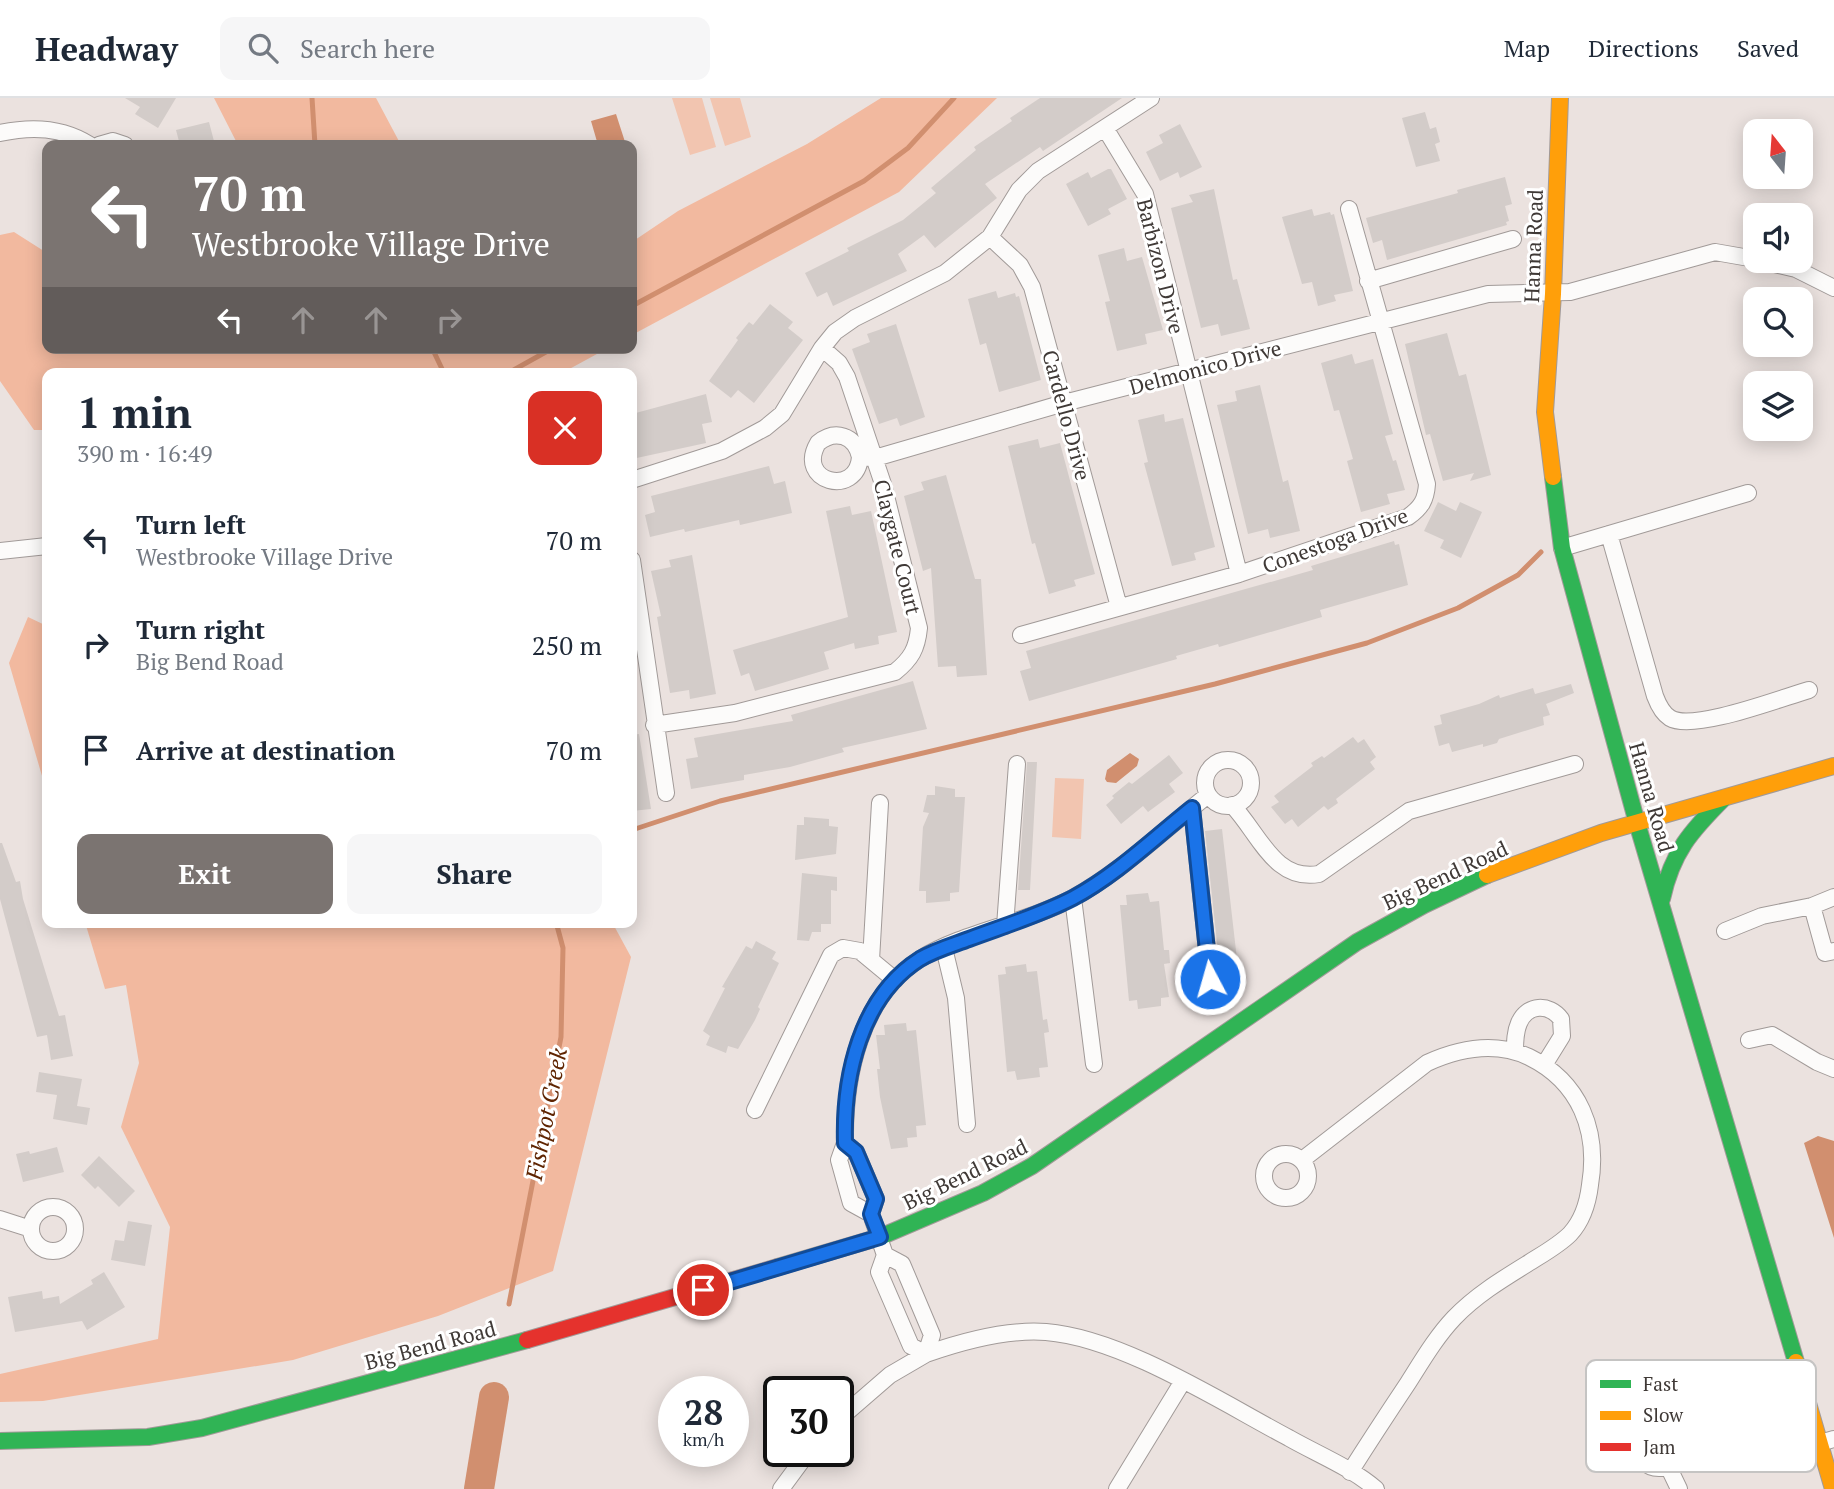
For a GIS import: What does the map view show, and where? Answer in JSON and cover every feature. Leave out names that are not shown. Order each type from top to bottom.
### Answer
[{"type":"main road","name":"Hanna Road","points":[[1560,98],[1553,294],[1545,412],[1562,548],[1637,823],[1802,1360]]},
{"type":"main road","name":"Big Bend Road","points":[[0,1441],[148,1437],[202,1428],[576,1327],[880,1237],[983,1193],[1032,1166],[1357,942],[1466,884],[1532,858],[1637,823],[1834,766]]},
{"type":"main road","points":[[1661,904],[1666,873],[1675,851],[1724,797]]},
{"type":"main road","name":"Hanna Road","points":[[1816,1405],[1827,1441],[1833,1489]]},
{"type":"street","points":[[637,478],[722,451],[765,428],[782,414],[822,348],[835,332],[855,318],[945,273],[990,237],[1019,190],[1038,171],[1151,98]]},
{"type":"street","points":[[0,133],[24,128],[47,129],[79,140]]},
{"type":"street","name":"Barbizon Drive","points":[[1105,128],[1145,194],[1239,574]]},
{"type":"street","name":"Conestoga Drive","points":[[1021,635],[1239,574],[1408,517],[1419,509],[1426,497],[1427,484],[1349,209]]},
{"type":"street","name":"Cardello Drive","points":[[990,237],[1020,265],[1032,287],[1119,607]]},
{"type":"street","points":[[1368,281],[1513,239]]},
{"type":"street","name":"Delmonico Drive","points":[[867,457],[1379,320],[1488,294],[1534,291],[1553,294],[1715,252],[1743,257]]},
{"type":"street","points":[[1804,273],[1834,288]]},
{"type":"street","name":"Claygate Court","points":[[654,725],[735,713],[895,672],[908,661],[917,646],[919,628],[867,457],[846,377],[839,363],[822,348]]},
{"type":"street","points":[[1562,548],[1748,493]]},
{"type":"street","points":[[1609,534],[1655,696],[1660,708],[1670,718],[1695,723],[1809,690]]},
{"type":"street","points":[[0,551],[42,547]]},
{"type":"street","points":[[637,597],[666,793]]},
{"type":"street","points":[[1225,760],[1239,762],[1249,773],[1251,787],[1243,800],[1232,805],[1220,804],[1208,795],[1205,779],[1212,766],[1225,760]]},
{"type":"street","points":[[1005,926],[1017,764]]},
{"type":"street","points":[[1232,805],[1283,869],[1304,877],[1319,874],[1409,811],[1574,764]]},
{"type":"street","points":[[871,1214],[851,1203],[839,1160],[845,1143],[844,1104],[864,1026],[881,996],[895,980],[921,959],[1073,898],[1101,881],[1208,795]]},
{"type":"street","points":[[871,960],[880,803]]},
{"type":"street","points":[[1192,808],[1210,979]]},
{"type":"street","points":[[1725,932],[1762,916],[1812,906],[1834,897]]},
{"type":"street","points":[[1073,898],[1094,1064]]},
{"type":"street","points":[[1812,906],[1825,953],[1834,951]]},
{"type":"street","points":[[755,1110],[831,955],[843,948],[860,951],[895,980]]},
{"type":"street","points":[[944,948],[956,999],[967,1124]]},
{"type":"street","points":[[1515,1051],[1515,1036],[1521,1018],[1533,1009],[1549,1009],[1561,1018],[1562,1036],[1544,1065]]},
{"type":"street","points":[[1749,1041],[1772,1035],[1816,1062],[1834,1069]]},
{"type":"street","points":[[1302,1160],[1427,1063],[1449,1053],[1494,1047],[1515,1051],[1544,1065],[1565,1082],[1591,1131],[1594,1161],[1588,1198],[1581,1217],[1570,1233],[1552,1249],[1494,1284],[1454,1319],[1426,1355],[1350,1472]]},
{"type":"street","points":[[845,1143],[856,1152],[876,1199],[871,1214],[885,1255],[879,1272],[911,1346],[926,1354]]},
{"type":"street","points":[[0,1219],[31,1229]]},
{"type":"street","points":[[885,1255],[902,1264],[932,1335],[926,1354]]},
{"type":"street","points":[[854,1405],[890,1375],[926,1354],[987,1337],[1045,1332],[1080,1337],[1110,1347],[1182,1381],[1350,1472],[1376,1489]]},
{"type":"street","points":[[1117,1489],[1182,1381]]},
{"type":"street","points":[[782,1489],[798,1467]]},
{"type":"street","points":[[1671,1472],[1679,1489]]},
{"type":"shaded area","points":[[214,98],[376,98],[398,140],[235,140]]},
{"type":"shaded area","points":[[672,98],[702,98],[716,147],[690,155]]},
{"type":"shaded area","points":[[710,98],[740,98],[751,137],[725,146]]},
{"type":"shaded area","points":[[881,98],[997,98],[899,192],[637,332],[637,239],[678,211],[807,144]]},
{"type":"shaded area","points":[[616,114],[624,140],[597,140],[591,121]]},
{"type":"shaded area","points":[[14,232],[42,250],[42,354],[597,354],[571,368],[42,368],[42,430],[34,430],[0,381],[0,235]]},
{"type":"shaded area","points":[[28,617],[42,624],[42,776],[9,663]]},
{"type":"shaded area","points":[[1130,753],[1139,759],[1137,766],[1116,783],[1107,782],[1107,770]]},
{"type":"shaded area","points":[[1055,778],[1084,779],[1081,839],[1052,837]]},
{"type":"shaded area","points":[[87,928],[615,928],[631,957],[553,1271],[438,1316],[293,1360],[43,1401],[0,1402],[0,1374],[158,1339],[170,1227],[121,1127],[139,1063],[126,985],[105,989]]},
{"type":"shaded area","points":[[1818,1136],[1834,1141],[1834,1238],[1804,1143]]},
{"type":"building","points":[[125,98],[176,98],[158,128],[135,114],[140,107]]},
{"type":"building","points":[[1040,98],[1122,98],[1043,151],[1040,147],[985,184],[997,198],[935,248],[924,235],[898,254],[907,271],[833,306],[827,292],[817,297],[805,273],[903,220],[936,193],[931,188],[976,150],[974,147]]},
{"type":"building","points":[[1425,112],[1430,129],[1436,127],[1440,142],[1435,144],[1440,161],[1416,167],[1402,118]]},
{"type":"building","points":[[209,122],[214,140],[179,140],[176,130]]},
{"type":"building","points":[[1180,124],[1202,167],[1180,178],[1178,172],[1160,181],[1146,152],[1163,143],[1159,135]]},
{"type":"building","points":[[1111,169],[1127,199],[1108,209],[1111,214],[1088,226],[1066,184],[1088,172],[1091,178]]},
{"type":"building","points":[[1505,177],[1512,204],[1505,206],[1509,221],[1506,222],[1507,225],[1387,260],[1382,240],[1373,243],[1366,218]]},
{"type":"building","points":[[1214,189],[1233,280],[1237,279],[1250,329],[1221,336],[1218,324],[1201,328],[1171,208],[1193,202],[1189,195]]},
{"type":"building","points":[[1312,209],[1314,216],[1330,212],[1331,215],[1334,214],[1353,291],[1334,295],[1336,301],[1318,306],[1312,282],[1302,284],[1282,217]]},
{"type":"building","points":[[1124,248],[1127,261],[1142,257],[1163,330],[1145,334],[1147,344],[1117,351],[1105,302],[1110,301],[1098,255]]},
{"type":"building","points":[[996,291],[998,298],[1015,293],[1016,297],[1019,296],[1041,380],[999,392],[986,343],[980,345],[968,299]]},
{"type":"building","points":[[770,304],[793,322],[788,328],[803,340],[754,403],[738,390],[731,398],[709,381],[738,340],[736,338],[749,322],[753,325]]},
{"type":"building","points":[[896,324],[925,417],[900,426],[897,418],[879,424],[852,349],[870,342],[867,334]]},
{"type":"building","points":[[1447,333],[1459,376],[1466,374],[1491,475],[1470,481],[1474,473],[1443,481],[1430,434],[1426,435],[1405,344]]},
{"type":"building","points":[[1352,354],[1355,364],[1373,359],[1393,434],[1385,436],[1405,490],[1387,494],[1390,504],[1361,512],[1347,461],[1353,459],[1339,410],[1334,411],[1321,363]]},
{"type":"building","points":[[1260,385],[1283,482],[1288,480],[1300,531],[1270,538],[1268,529],[1248,534],[1217,405],[1237,401],[1235,391]]},
{"type":"building","points":[[706,394],[712,422],[702,424],[706,443],[637,458],[637,413]]},
{"type":"building","points":[[1164,414],[1165,422],[1183,418],[1215,547],[1194,553],[1196,560],[1172,566],[1144,463],[1148,462],[1138,420]]},
{"type":"building","points":[[1038,439],[1040,448],[1060,443],[1095,574],[1074,580],[1076,586],[1049,594],[1035,543],[1032,544],[1008,446]]},
{"type":"building","points":[[769,466],[774,484],[785,481],[792,513],[740,525],[739,520],[650,537],[645,515],[655,512],[651,496]]},
{"type":"building","points":[[946,475],[975,579],[981,579],[987,675],[957,677],[956,666],[938,667],[931,568],[923,571],[904,496],[924,490],[921,482]]},
{"type":"building","points":[[1438,502],[1456,511],[1460,502],[1482,512],[1461,558],[1440,548],[1444,540],[1424,531]]},
{"type":"building","points":[[850,506],[852,515],[871,511],[897,632],[878,636],[879,644],[855,649],[854,643],[824,652],[829,669],[755,691],[749,673],[741,676],[733,650],[848,617],[826,511]]},
{"type":"building","points":[[1394,541],[1395,545],[1399,544],[1408,585],[1320,610],[1322,617],[1219,647],[1218,644],[1176,656],[1177,659],[1029,701],[1020,671],[1031,668],[1026,651],[1313,570],[1311,566]]},
{"type":"building","points":[[692,555],[716,694],[690,699],[689,690],[670,693],[657,617],[661,616],[651,571],[671,567],[669,560]]},
{"type":"building","points":[[913,681],[927,729],[842,748],[844,752],[790,767],[744,775],[744,780],[691,789],[686,759],[698,757],[694,738],[793,721],[791,715]]},
{"type":"building","points":[[1571,684],[1574,693],[1546,704],[1550,715],[1543,717],[1544,725],[1483,747],[1483,744],[1452,752],[1449,743],[1439,746],[1434,726],[1442,724],[1440,715],[1479,704],[1499,695],[1500,698],[1533,688],[1535,694]]},
{"type":"building","points":[[637,734],[651,809],[637,810]]},
{"type":"building","points":[[1353,737],[1358,743],[1364,739],[1376,757],[1370,762],[1375,769],[1336,799],[1338,803],[1328,810],[1324,806],[1298,827],[1292,819],[1285,824],[1271,807],[1279,802],[1274,796],[1313,766],[1311,763],[1322,756],[1324,758]]},
{"type":"building","points":[[1169,755],[1183,773],[1169,784],[1175,792],[1148,812],[1143,806],[1121,824],[1106,805],[1114,798],[1112,796]]},
{"type":"building","points":[[1027,762],[1037,762],[1030,890],[1018,890]]},
{"type":"building","points":[[935,786],[955,789],[955,797],[965,797],[959,892],[950,893],[950,901],[926,903],[926,891],[919,891],[923,827],[929,813],[923,812],[927,795],[935,795]]},
{"type":"building","points":[[804,817],[829,819],[829,826],[838,827],[836,854],[795,860],[797,825],[804,825]]},
{"type":"building","points":[[1222,829],[1238,968],[1220,971],[1205,831]]},
{"type":"building","points":[[0,843],[16,882],[20,881],[23,899],[59,1016],[65,1015],[73,1056],[51,1060],[47,1035],[37,1037],[0,899]]},
{"type":"building","points":[[802,873],[837,877],[837,891],[831,890],[831,924],[821,924],[821,932],[812,932],[809,941],[797,940]]},
{"type":"building","points":[[1148,893],[1150,902],[1159,901],[1164,950],[1169,950],[1170,963],[1164,964],[1169,997],[1161,998],[1161,1006],[1138,1009],[1137,1000],[1129,1001],[1120,905],[1127,905],[1126,895]]},
{"type":"building","points":[[756,941],[776,952],[772,959],[779,963],[758,1007],[760,1009],[755,1020],[738,1049],[728,1046],[726,1053],[706,1045],[710,1036],[703,1031],[725,988],[722,987],[746,946],[752,949]]},
{"type":"building","points":[[1026,964],[1027,972],[1037,971],[1043,1020],[1047,1019],[1049,1032],[1044,1033],[1048,1067],[1039,1068],[1040,1077],[1017,1080],[1015,1071],[1007,1072],[998,975],[1006,974],[1005,967]]},
{"type":"building","points":[[906,1023],[907,1031],[916,1030],[926,1125],[916,1126],[917,1137],[907,1138],[908,1147],[891,1149],[880,1097],[876,1035],[885,1035],[884,1025]]},
{"type":"building","points":[[39,1072],[82,1079],[77,1106],[90,1108],[87,1125],[53,1119],[57,1095],[36,1092]]},
{"type":"building","points":[[57,1147],[64,1172],[23,1182],[16,1154],[29,1151],[30,1154]]},
{"type":"building","points":[[99,1156],[135,1191],[119,1207],[98,1186],[95,1189],[81,1175]]},
{"type":"building","points":[[128,1221],[152,1225],[145,1266],[111,1260],[115,1240],[124,1241]]},
{"type":"building","points":[[104,1272],[125,1307],[87,1330],[82,1321],[15,1332],[8,1297],[42,1291],[43,1299],[59,1296],[60,1304],[93,1284],[91,1280]]},
{"type":"waterway","name":"Fishpot Creek","points":[[312,98],[315,140]]},
{"type":"waterway","points":[[637,303],[864,181],[908,148],[954,98]]},
{"type":"waterway","name":"Fishpot Creek","points":[[435,354],[442,368]]},
{"type":"waterway","points":[[517,368],[542,354]]},
{"type":"waterway","points":[[637,828],[720,801],[1215,684],[1367,643],[1458,608],[1518,575],[1541,552]]},
{"type":"waterway","name":"Fishpot Creek","points":[[509,1304],[561,1037],[563,948],[558,928]]},
{"type":"waterway","name":"Fishpot Creek","points":[[479,1489],[494,1397]]},
{"type":"traffic: fast","points":[[1553,477],[1562,548],[1637,823],[1795,1360]]},
{"type":"traffic: fast","points":[[1662,899],[1671,868],[1684,843],[1724,798]]},
{"type":"traffic: fast","points":[[778,1267],[880,1237],[983,1193],[1032,1166],[1357,942],[1424,905],[1487,875]]},
{"type":"traffic: fast","points":[[0,1441],[148,1437],[202,1428],[527,1340]]},
{"type":"traffic: slow","points":[[1553,477],[1545,412],[1553,294],[1560,98]]},
{"type":"traffic: slow","points":[[1487,875],[1601,833],[1834,766]]},
{"type":"traffic: slow","points":[[1816,1431],[1833,1489]]},
{"type":"traffic: jam","points":[[527,1340],[778,1267]]},
{"type":"route","points":[[703,1290],[880,1237],[871,1214],[876,1199],[856,1152],[845,1143],[844,1104],[864,1026],[881,996],[902,973],[921,959],[1073,898],[1101,881],[1192,808],[1210,979]]}]
